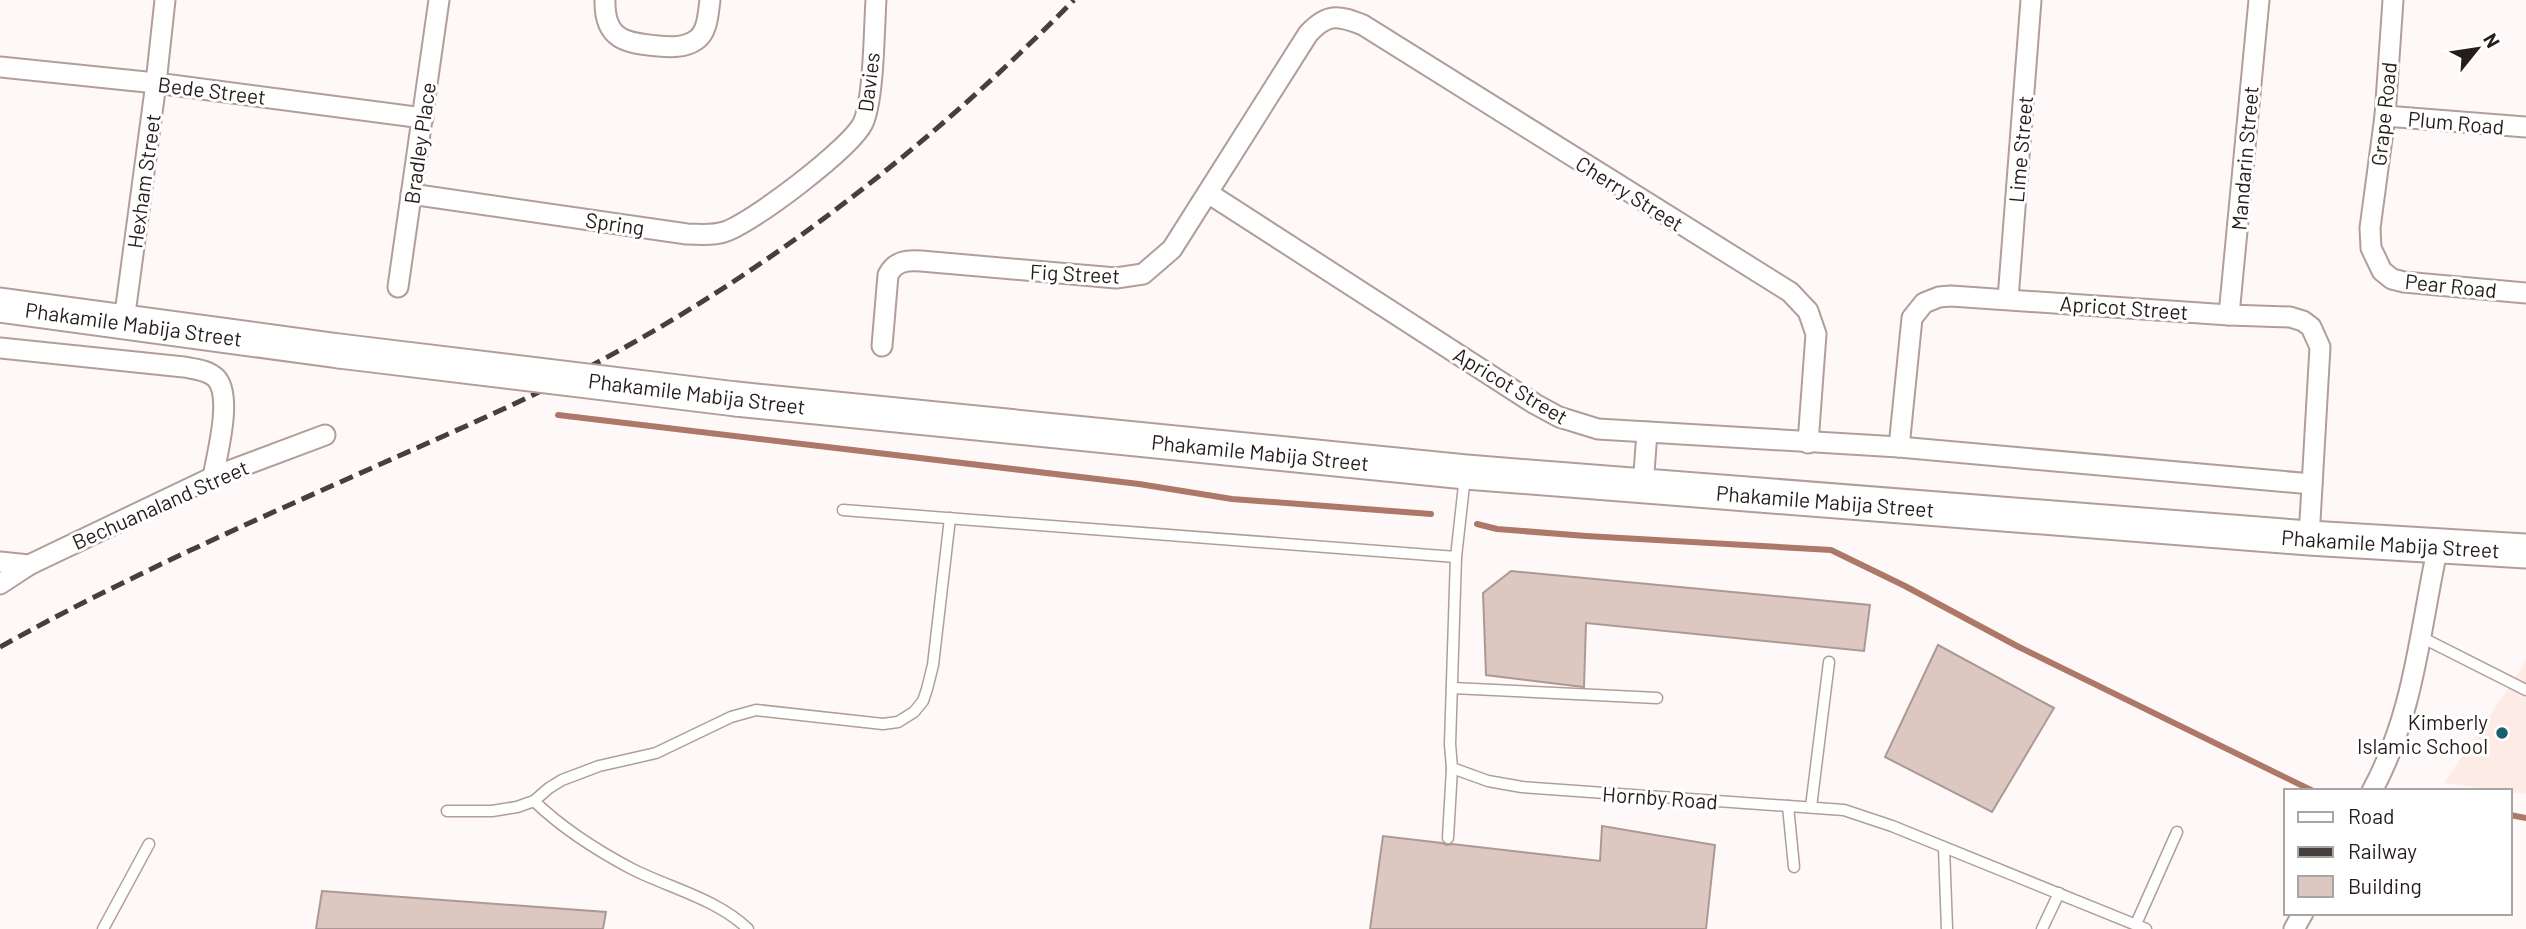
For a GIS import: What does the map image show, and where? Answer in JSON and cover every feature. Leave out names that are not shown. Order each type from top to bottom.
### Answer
[{"type":"highway","name":"Phakamile Mabija Street","points":[[0,305],[339,351],[736,399],[1466,472],[2309,538],[2526,551]]},
{"type":"street","name":"Hexham Street","points":[[124,321],[165,0]]},
{"type":"street","name":"Bradley Place","points":[[398,287],[439,0]]},
{"type":"street","points":[[605,0],[607,19],[615,34],[624,41],[673,47],[696,40],[703,31],[710,0]]},
{"type":"street","name":"Davies","points":[[803,180],[847,144],[863,121],[867,107],[876,0]]},
{"type":"street","name":"Lime Street","points":[[2008,299],[2031,0]]},
{"type":"street","name":"Mandarin Street","points":[[2229,315],[2259,0]]},
{"type":"street","name":"Grape Road","points":[[2370,228],[2385,116],[2393,0]]},
{"type":"street","name":"Fig Street","points":[[882,346],[888,275],[891,269],[901,262],[921,261],[1116,278],[1143,274],[1172,249],[1308,34],[1318,23],[1332,17]]},
{"type":"street","name":"Cherry Street","points":[[1332,17],[1349,19],[1363,25],[1790,292],[1808,312],[1816,334],[1808,443]]},
{"type":"street","name":"Bede Street","points":[[0,67],[156,83],[423,118]]},
{"type":"street","name":"Plum Road","points":[[2385,116],[2526,127]]},
{"type":"street","name":"Spring","points":[[411,194],[687,234],[715,234],[726,232],[748,220],[803,180]]},
{"type":"street","name":"Apricot Street","points":[[1208,193],[1535,404],[1559,417],[1598,429],[1899,447],[2312,484]]},
{"type":"street","name":"Pear Road","points":[[2370,228],[2371,248],[2376,260],[2382,271],[2392,279],[2526,292]]},
{"type":"street","name":"Apricot Street","points":[[1899,447],[1912,318],[1924,303],[1939,297],[2290,317],[2303,321],[2317,335],[2320,347],[2309,538]]},
{"type":"street","name":"Phakamile Mabija Street","points":[[0,348],[204,371],[217,379],[224,395],[224,413],[213,477]]},
{"type":"street","points":[[1643,486],[1647,432]]},
{"type":"street","name":"Bechuanaland Street","points":[[0,584],[29,565],[213,477],[325,435]]},
{"type":"street","points":[[2373,789],[2404,716],[2438,547]]},
{"type":"street","points":[[0,562],[29,565]]},
{"type":"lane","points":[[1448,838],[1456,557],[1466,472]]},
{"type":"lane","points":[[843,510],[1456,557]]},
{"type":"lane","points":[[447,811],[492,811],[534,802],[562,780],[599,766],[656,753],[731,717],[756,710],[883,724],[898,722],[914,712],[923,701],[933,665],[950,518]]},
{"type":"lane","points":[[2421,637],[2526,690]]},
{"type":"lane","points":[[1811,807],[1829,662]]},
{"type":"lane","points":[[1452,688],[1657,698]]},
{"type":"lane","name":"Hornby Road","points":[[1452,768],[1488,781],[1522,787],[1844,810],[1863,815],[2141,927]]},
{"type":"lane","points":[[534,802],[562,825],[631,868],[715,905],[747,929]]},
{"type":"lane","points":[[1788,806],[1794,867]]},
{"type":"lane","points":[[2141,927],[2177,832]]},
{"type":"lane","points":[[103,929],[149,844]]},
{"type":"lane","points":[[1944,848],[1947,929]]},
{"type":"lane","points":[[2042,929],[2059,893]]},
{"type":"shaded area","name":"Kimberly Islamic School","points":[[2526,660],[2526,794],[2512,792],[2512,789],[2444,783]]},
{"type":"building","points":[[1511,571],[1870,605],[1864,651],[1586,623],[1584,687],[1486,675],[1483,593]]},
{"type":"building","points":[[1938,645],[2054,708],[1992,812],[1885,757]]},
{"type":"building","points":[[1602,826],[1715,845],[1706,929],[1370,929],[1383,836],[1600,861]]},
{"type":"building","points":[[322,891],[606,912],[603,929],[316,929]]},
{"type":"waterway","points":[[558,415],[1139,484],[1232,499],[1431,514]]},
{"type":"waterway","points":[[1477,524],[1497,529],[1586,536],[1831,550],[2017,646],[2309,789]]},
{"type":"waterway","points":[[2512,815],[2526,818]]},
{"type":"railway","points":[[0,647],[189,551],[538,392],[629,345],[690,309],[807,231],[864,188],[972,98],[1074,0]]},
{"type":"place","name":"Kimberly Islamic School","points":[[2502,733]]}]
